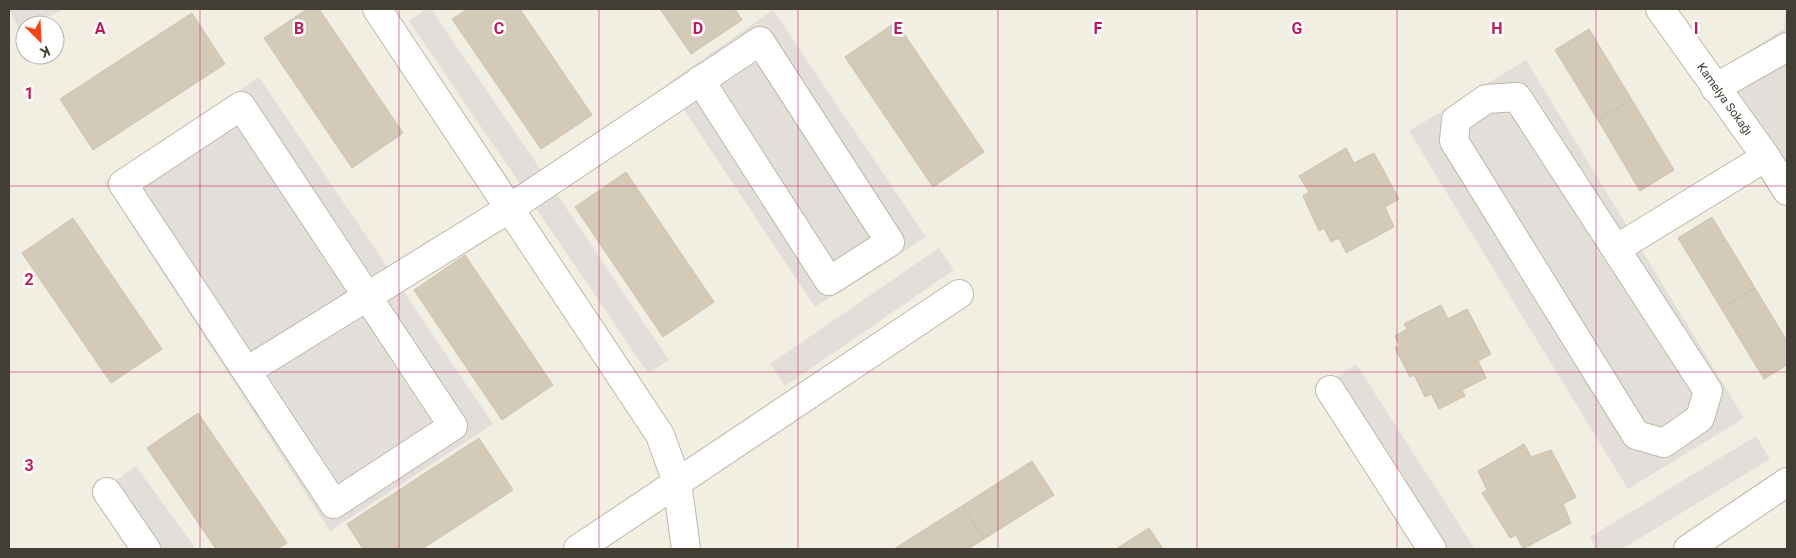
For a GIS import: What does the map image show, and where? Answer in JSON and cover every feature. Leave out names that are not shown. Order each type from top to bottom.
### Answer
[{"type":"street","points":[[377,9],[660,435],[677,482],[686,549]]},
{"type":"street","name":"Kamelya Sokağı","points":[[1660,9],[1766,157],[1787,191]]},
{"type":"street","points":[[246,371],[510,208],[700,80],[760,41],[890,242],[830,281],[700,80]]},
{"type":"street","points":[[1715,88],[1787,46]]},
{"type":"street","points":[[1517,97],[1616,249],[1708,391],[1700,418],[1664,443],[1636,435],[1454,141],[1456,120],[1486,99],[1517,97]]},
{"type":"street","points":[[241,106],[367,297],[453,426],[334,504],[123,184],[241,106]]},
{"type":"street","points":[[1616,249],[1766,157]]},
{"type":"street","points":[[578,549],[958,294]]},
{"type":"street","points":[[1330,390],[1432,549]]},
{"type":"street","points":[[1688,549],[1787,482]]},
{"type":"street","points":[[107,492],[146,549]]},
{"type":"shaded area","points":[[9,9],[64,9],[52,15],[15,15],[15,21]]},
{"type":"shaded area","points":[[426,9],[431,9],[543,173],[522,187],[409,21]]},
{"type":"shaded area","points":[[1786,9],[1787,176],[1720,70],[1784,29]]},
{"type":"shaded area","points":[[773,10],[926,237],[815,307],[667,84]]},
{"type":"shaded area","points":[[1526,60],[1744,418],[1628,489],[1409,131]]},
{"type":"shaded area","points":[[259,77],[493,424],[330,531],[104,182]]},
{"type":"shaded area","points":[[556,193],[669,360],[648,373],[535,207]]},
{"type":"shaded area","points":[[939,248],[954,270],[785,386],[770,364]]},
{"type":"shaded area","points":[[1356,364],[1475,549],[1436,549],[1329,382]]},
{"type":"shaded area","points":[[1756,436],[1770,459],[1622,549],[1597,549],[1590,537]]},
{"type":"shaded area","points":[[136,466],[196,549],[159,549],[112,483]]},
{"type":"building","points":[[307,9],[319,9],[403,133],[352,168],[264,38]]},
{"type":"building","points":[[468,9],[520,9],[592,115],[541,149],[452,19]]},
{"type":"building","points":[[660,9],[735,9],[742,20],[691,54]]},
{"type":"building","points":[[192,13],[225,64],[93,150],[60,99]]},
{"type":"building","points":[[896,22],[984,152],[933,187],[845,57]]},
{"type":"building","points":[[1589,29],[1632,100],[1598,120],[1555,50]]},
{"type":"building","points":[[1632,100],[1674,170],[1640,191],[1598,120]]},
{"type":"building","points":[[1346,148],[1354,163],[1374,153],[1399,199],[1385,207],[1394,227],[1346,253],[1339,238],[1331,242],[1324,228],[1319,231],[1303,196],[1309,192],[1299,176]]},
{"type":"building","points":[[626,172],[714,302],[663,337],[575,207]]},
{"type":"building","points":[[1712,217],[1755,288],[1721,308],[1678,238]]},
{"type":"building","points":[[73,218],[162,349],[111,383],[22,253]]},
{"type":"building","points":[[465,255],[553,385],[502,420],[414,290]]},
{"type":"building","points":[[1755,288],[1787,341],[1787,365],[1764,379],[1721,308]]},
{"type":"building","points":[[1441,305],[1448,319],[1467,309],[1491,354],[1478,361],[1486,378],[1462,390],[1465,396],[1439,409],[1431,394],[1425,397],[1414,375],[1410,377],[1395,348],[1400,346],[1395,336],[1407,329],[1404,324]]},
{"type":"building","points":[[198,413],[287,543],[277,549],[216,549],[147,448]]},
{"type":"building","points":[[479,438],[513,490],[422,549],[363,549],[347,524]]},
{"type":"building","points":[[1524,444],[1531,457],[1551,450],[1576,497],[1563,504],[1571,523],[1523,549],[1516,535],[1510,538],[1482,493],[1487,490],[1478,471]]},
{"type":"building","points":[[1032,461],[1054,495],[984,539],[962,506]]},
{"type":"building","points":[[962,506],[984,539],[968,549],[894,549]]},
{"type":"building","points":[[1149,528],[1163,549],[1116,549]]}]
